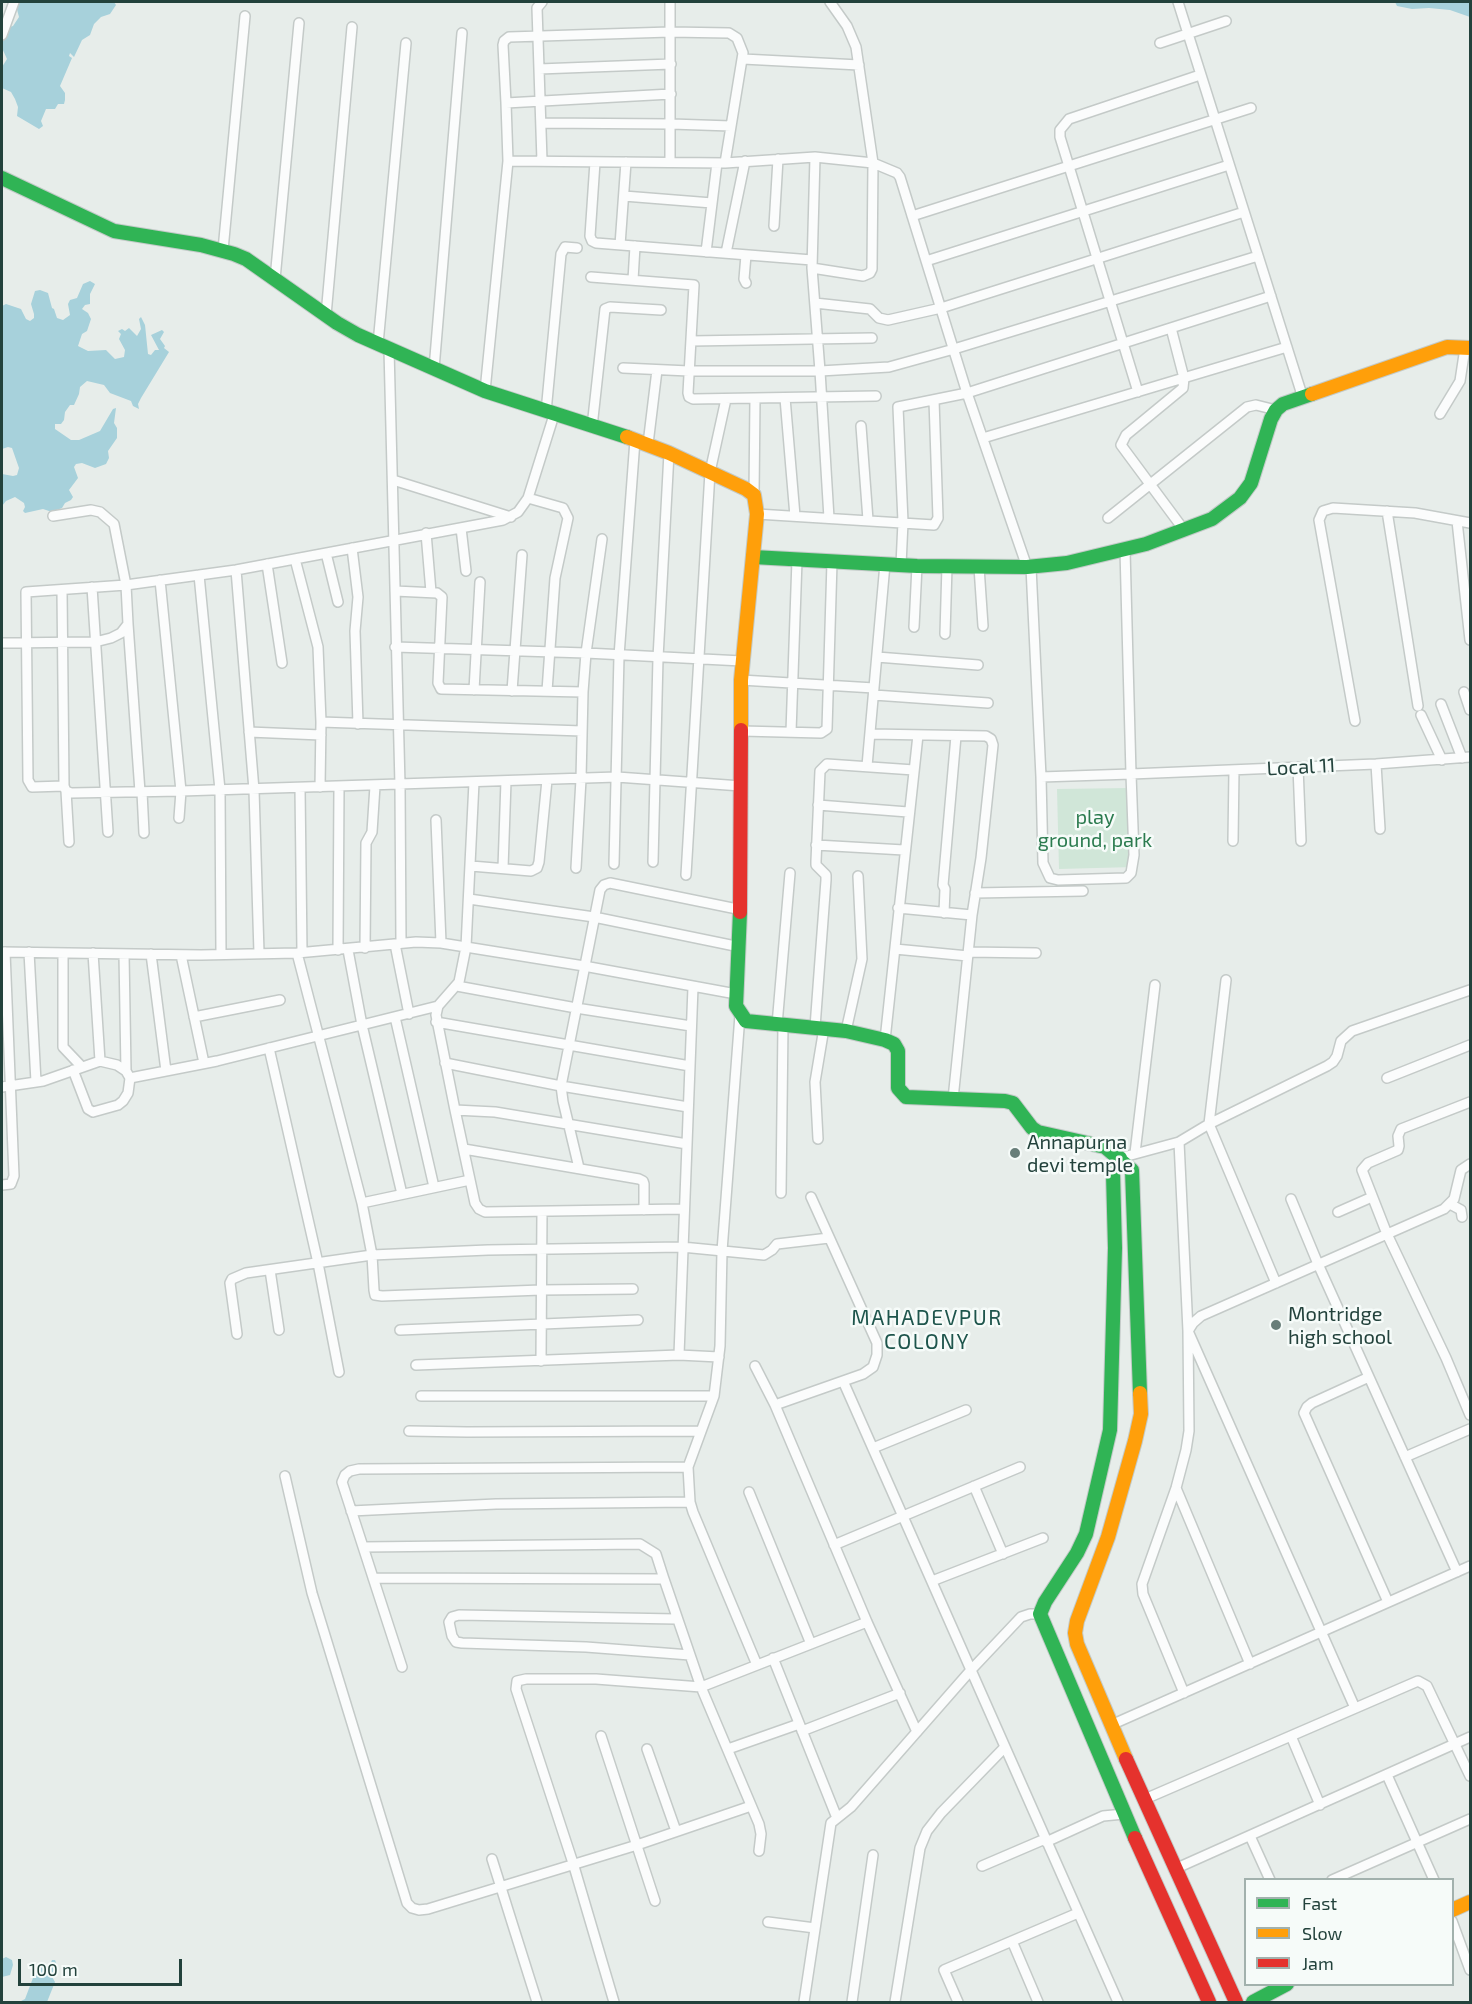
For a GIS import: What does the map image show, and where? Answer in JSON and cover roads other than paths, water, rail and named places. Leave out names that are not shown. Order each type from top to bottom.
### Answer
[{"type":"street","points":[[2,34],[14,2]]},
{"type":"street","points":[[542,2],[537,8],[542,161]]},
{"type":"street","points":[[670,2],[670,162]]},
{"type":"street","points":[[594,162],[590,236],[596,243],[746,255],[812,264],[863,276],[870,273],[872,269],[873,163],[856,47],[851,34],[830,2]]},
{"type":"street","points":[[1178,2],[1303,398]]},
{"type":"street","points":[[223,250],[244,16]]},
{"type":"street","points":[[1160,43],[1226,21]]},
{"type":"street","points":[[275,279],[299,23]]},
{"type":"street","points":[[326,315],[352,27]]},
{"type":"street","points":[[485,391],[508,161],[504,41],[509,37],[670,32],[729,33],[737,38],[743,59],[731,126],[712,203],[706,252]]},
{"type":"street","points":[[434,369],[462,33]]},
{"type":"street","points":[[406,43],[384,347],[395,539],[395,647],[400,785],[398,944],[409,1014]]},
{"type":"street","points":[[743,59],[858,65]]},
{"type":"street","points":[[539,69],[670,64]]},
{"type":"street","points":[[1138,392],[1060,137],[1063,124],[1069,119],[1200,75]]},
{"type":"street","points":[[506,103],[670,93]]},
{"type":"street","points":[[912,216],[1251,108]]},
{"type":"street","points":[[541,123],[670,123],[731,126]]},
{"type":"street","points":[[508,161],[721,163],[816,157],[873,163],[892,170],[900,177],[967,393],[1029,567],[1041,777],[1043,863],[1050,878],[1058,880],[1126,878],[1131,873],[1134,855],[1125,550]]},
{"type":"street","points":[[816,157],[812,264],[829,518]]},
{"type":"street","points":[[774,226],[778,159]]},
{"type":"street","points":[[726,253],[746,161]]},
{"type":"street","points":[[620,245],[626,162]]},
{"type":"street","points":[[926,261],[1229,165]]},
{"type":"street","points":[[2,178],[114,231],[223,250],[246,259],[358,335],[485,391],[642,442],[746,489],[754,495]]},
{"type":"street","points":[[624,196],[712,203]]},
{"type":"street","points":[[815,303],[870,309],[879,318],[888,320],[941,308],[1244,212]]},
{"type":"street","points":[[633,280],[635,246]]},
{"type":"street","points":[[577,248],[565,247],[561,254],[550,413],[528,498],[512,517],[236,570],[126,585],[26,592],[28,780],[32,787],[105,792],[254,790],[616,777],[741,786]]},
{"type":"street","points":[[746,255],[744,279],[746,283]]},
{"type":"street","points":[[623,368],[689,371],[820,371],[889,367],[954,350],[1258,256]]},
{"type":"street","points":[[591,277],[694,285],[689,371],[689,397],[693,399],[876,396]]},
{"type":"street","points":[[901,565],[903,522],[898,409],[900,407],[967,393],[1271,296]]},
{"type":"street","points":[[592,427],[605,309],[610,307],[661,310]]},
{"type":"street","points":[[1171,328],[1184,378],[1183,388],[1126,435],[1121,445],[1184,530]]},
{"type":"street","points":[[691,341],[872,338]]},
{"type":"street","points":[[982,438],[1287,347]]},
{"type":"street","points":[[753,557],[917,566],[1029,567],[1067,563],[1125,550],[1212,519],[1240,498],[1251,483],[1266,430],[1276,410],[1283,404],[1447,347],[1468,348],[1460,381],[1440,414]]},
{"type":"street","points":[[614,864],[619,656],[642,442],[657,370]]},
{"type":"street","points":[[755,398],[754,495],[757,514],[741,680],[742,909],[736,1006],[740,1015],[746,1021],[753,1023],[820,1027],[885,1040],[894,1044],[898,1051],[898,1088],[906,1097],[1013,1103],[1038,1132],[1105,1147],[1132,1170],[1141,1414],[1108,1537],[1077,1621],[1075,1633],[1077,1644],[1111,1725],[1236,2002]]},
{"type":"street","points":[[785,398],[795,516]]},
{"type":"street","points":[[686,875],[710,472],[726,399]]},
{"type":"street","points":[[757,514],[934,525],[938,518],[934,400]]},
{"type":"street","points":[[1108,518],[1247,407],[1256,405],[1276,410]]},
{"type":"street","points":[[861,426],[868,520]]},
{"type":"street","points":[[653,861],[657,779],[658,658],[669,453]]},
{"type":"street","points":[[393,480],[512,517]]},
{"type":"street","points":[[528,498],[562,508],[568,518],[555,578],[547,691]]},
{"type":"street","points":[[1355,721],[1319,520],[1323,512],[1333,508],[1415,513],[1470,523]]},
{"type":"street","points":[[53,516],[91,510],[100,512],[111,519],[114,524],[126,585],[144,833]]},
{"type":"street","points":[[1387,511],[1420,710],[1442,760]]},
{"type":"street","points":[[1457,521],[1470,640]]},
{"type":"street","points":[[461,528],[466,571]]},
{"type":"street","points":[[426,533],[431,592]]},
{"type":"street","points":[[576,868],[586,653],[602,539]]},
{"type":"street","points":[[352,548],[358,597],[355,631],[358,724]]},
{"type":"street","points":[[326,553],[338,602]]},
{"type":"street","points":[[512,691],[522,555]]},
{"type":"street","points":[[296,559],[318,647],[321,722],[320,788]]},
{"type":"street","points":[[791,732],[797,560]]},
{"type":"street","points":[[742,731],[821,733],[826,731],[832,562]]},
{"type":"street","points":[[267,564],[282,663]]},
{"type":"street","points":[[867,766],[885,564]]},
{"type":"street","points":[[914,627],[917,566]]},
{"type":"street","points":[[945,634],[947,566]]},
{"type":"street","points":[[980,567],[983,626]]},
{"type":"street","points":[[236,570],[254,790],[259,953]]},
{"type":"street","points":[[199,575],[220,790],[220,954]]},
{"type":"street","points":[[160,580],[181,791],[179,818]]},
{"type":"street","points":[[474,690],[480,582]]},
{"type":"street","points":[[92,588],[108,832]]},
{"type":"street","points":[[62,590],[65,789],[69,842]]},
{"type":"street","points":[[395,591],[439,593],[443,599],[439,688],[583,692]]},
{"type":"street","points":[[2,643],[95,642],[121,633],[128,624]]},
{"type":"street","points":[[395,647],[742,661]]},
{"type":"street","points":[[877,657],[978,665]]},
{"type":"street","points":[[741,680],[828,685],[988,703]]},
{"type":"street","points":[[1464,692],[1470,710]]},
{"type":"street","points":[[1441,704],[1466,758]]},
{"type":"street","points":[[321,722],[582,731]]},
{"type":"street","points":[[249,732],[321,735]]},
{"type":"street","points":[[870,734],[986,736],[991,739],[993,746],[972,915],[953,1100]]},
{"type":"street","points":[[885,1040],[918,735]]},
{"type":"street","points":[[944,913],[945,889],[943,885],[956,735]]},
{"type":"street","name":"Local 11","points":[[1041,777],[1376,764],[1466,758]]},
{"type":"street","points":[[818,1139],[815,1082],[820,1027],[826,880],[826,875],[816,865],[820,771],[826,764],[914,770]]},
{"type":"street","points":[[1376,764],[1380,830]]},
{"type":"street","points":[[1298,767],[1301,841]]},
{"type":"street","points":[[1233,841],[1234,770]]},
{"type":"street","points":[[471,866],[531,871],[537,868],[547,780]]},
{"type":"street","points":[[503,868],[506,781]]},
{"type":"street","points":[[5,1086],[36,1082],[100,1061],[117,1065],[128,1075],[166,1071],[438,1006],[457,986],[466,947],[474,782]]},
{"type":"street","points":[[365,948],[366,843],[372,832],[375,786]]},
{"type":"street","points":[[339,787],[343,950],[402,1194]]},
{"type":"street","points":[[300,788],[299,953],[362,1203],[372,1255],[375,1295],[633,1289]]},
{"type":"street","points":[[818,805],[908,812]]},
{"type":"street","points":[[436,820],[441,944]]},
{"type":"street","points":[[816,845],[904,850]]},
{"type":"street","points":[[781,1193],[780,1025],[790,873]]},
{"type":"street","points":[[846,1031],[862,959],[858,876]]},
{"type":"street","points":[[579,1168],[561,1086],[600,890],[604,885],[610,883],[742,909]]},
{"type":"street","points":[[975,893],[1083,891]]},
{"type":"street","points":[[470,899],[594,917],[740,947]]},
{"type":"street","points":[[898,908],[972,915]]},
{"type":"street","points":[[2,1185],[11,1184],[14,1176],[5,1086],[3,952],[181,955],[299,953],[398,944],[441,944],[584,966],[736,994]]},
{"type":"street","points":[[895,949],[968,954],[1036,953]]},
{"type":"street","points":[[29,952],[36,1082]]},
{"type":"street","points":[[63,953],[63,1047],[77,1069],[88,1109],[93,1112],[118,1105],[128,1093],[124,954]]},
{"type":"street","points":[[93,953],[100,1061]]},
{"type":"street","points":[[151,954],[166,1071]]},
{"type":"street","points":[[181,955],[204,1063]]},
{"type":"street","points":[[1227,980],[1209,1124],[1276,1283]]},
{"type":"street","points":[[1135,1153],[1155,985]]},
{"type":"street","points":[[457,986],[691,1026]]},
{"type":"street","points":[[679,1355],[693,987]]},
{"type":"street","points":[[1209,2002],[1124,1814],[1040,1614],[1086,1534],[1110,1430],[1114,1248],[1113,1173],[1120,1158],[1179,1142],[1209,1124],[1334,1062],[1341,1041],[1352,1031],[1470,990]]},
{"type":"street","points":[[194,1017],[280,1000]]},
{"type":"street","points":[[438,1006],[436,1022],[470,1180],[479,1209],[485,1212],[684,1209]]},
{"type":"street","points":[[740,1015],[722,1251],[719,1357],[714,1396],[688,1467],[690,1502],[757,1665]]},
{"type":"street","points":[[395,1017],[434,1187]]},
{"type":"street","points":[[436,1022],[690,1065]]},
{"type":"street","points":[[1387,1078],[1470,1045]]},
{"type":"street","points":[[269,1048],[318,1263],[339,1372]]},
{"type":"street","points":[[445,1063],[561,1086],[688,1107]]},
{"type":"street","points":[[1470,1102],[1401,1129],[1398,1136],[1398,1150],[1368,1163],[1362,1170],[1387,1234],[1446,1358],[1470,1415]]},
{"type":"street","points":[[455,1110],[495,1112],[687,1144]]},
{"type":"street","points":[[1179,1142],[1188,1331],[1189,1431],[1176,1488],[1142,1584],[1143,1594],[1184,1693]]},
{"type":"street","points":[[464,1149],[643,1181],[644,1210]]},
{"type":"street","points":[[1188,1331],[1201,1316],[1444,1209],[1454,1199],[1461,1170],[1470,1164]]},
{"type":"street","points":[[362,1203],[470,1180]]},
{"type":"street","points":[[775,1405],[863,1374],[873,1366],[877,1355],[877,1343],[811,1197]]},
{"type":"street","points":[[1338,1212],[1372,1197]]},
{"type":"street","points":[[1291,1199],[1457,1572]]},
{"type":"street","points":[[1450,1204],[1461,1210],[1462,1217]]},
{"type":"street","points":[[541,1361],[542,1212]]},
{"type":"street","points":[[237,1334],[230,1283],[232,1279],[246,1273],[372,1255],[542,1249],[682,1247],[764,1255],[777,1244],[829,1238]]},
{"type":"street","points":[[270,1270],[279,1330]]},
{"type":"street","points":[[400,1330],[638,1320]]},
{"type":"street","points":[[1188,1331],[1354,1708]]},
{"type":"street","points":[[416,1365],[679,1355],[719,1357]]},
{"type":"street","points":[[755,1366],[775,1405],[867,1622],[918,1732]]},
{"type":"street","points":[[1369,1377],[1312,1403],[1304,1413],[1388,1602]]},
{"type":"street","points":[[843,1382],[1118,2002]]},
{"type":"street","points":[[421,1396],[714,1396]]},
{"type":"street","points":[[873,1448],[966,1410]]},
{"type":"street","points":[[1405,1457],[1470,1429]]},
{"type":"street","points":[[409,1431],[701,1431]]},
{"type":"street","points":[[402,1667],[342,1482],[350,1471],[359,1469],[688,1467]]},
{"type":"street","points":[[834,1545],[1020,1467]]},
{"type":"street","points":[[285,1476],[312,1593],[406,1903],[412,1908],[419,1910],[637,1845],[751,1806]]},
{"type":"street","points":[[974,1486],[1003,1554]]},
{"type":"street","points":[[1176,1488],[1250,1664]]},
{"type":"street","points":[[749,1492],[811,1644]]},
{"type":"street","points":[[351,1511],[496,1504],[690,1502]]},
{"type":"street","points":[[932,1581],[1043,1538]]},
{"type":"street","points":[[363,1547],[640,1544],[656,1554],[676,1619],[701,1687],[761,1834],[759,1851]]},
{"type":"street","points":[[1111,1725],[1470,1566]]},
{"type":"street","points":[[373,1578],[664,1579]]},
{"type":"street","points":[[804,2002],[831,1823],[851,1807],[971,1670],[1021,1617],[1040,1614]]},
{"type":"street","points":[[676,1619],[459,1615],[452,1617],[448,1622],[456,1642],[462,1644],[586,1647],[690,1655]]},
{"type":"street","points":[[614,2002],[573,1863],[516,1689],[517,1681],[596,1679],[701,1687],[867,1622]]},
{"type":"street","points":[[1048,1634],[1075,1633]]},
{"type":"street","points":[[773,1658],[837,1818]]},
{"type":"street","points":[[1145,1799],[1418,1681],[1427,1686],[1470,1776]]},
{"type":"street","points":[[728,1749],[801,1728],[900,1693]]},
{"type":"street","points":[[601,1736],[655,1901]]},
{"type":"street","points":[[1291,1736],[1320,1805]]},
{"type":"street","points":[[1177,1868],[1470,1737]]},
{"type":"street","points":[[895,2002],[920,1848],[927,1831],[941,1813],[1005,1747]]},
{"type":"street","points":[[647,1749],[676,1831]]},
{"type":"street","points":[[1387,1775],[1433,1878]]},
{"type":"street","points":[[982,1866],[1103,1816],[1124,1814]]},
{"type":"street","points":[[1336,1878],[1470,1818]]},
{"type":"street","points":[[1250,1836],[1269,1878]]},
{"type":"street","points":[[852,2002],[873,1855]]},
{"type":"street","points":[[492,1859],[537,2002]]},
{"type":"street","points":[[1454,1909],[1470,1902]]},
{"type":"street","points":[[958,2002],[944,1970],[1078,1913]]},
{"type":"street","points":[[768,1922],[815,1928]]},
{"type":"street","points":[[1454,1926],[1470,1970]]},
{"type":"street","points":[[1012,1941],[1038,2002]]},
{"type":"street","points":[[1253,2002],[1283,1986]]},
{"type":"water","points":[[15,2],[114,2],[116,5],[110,14],[101,17],[94,24],[90,35],[82,40],[74,57],[70,53],[69,56],[72,58],[60,86],[65,93],[64,104],[58,104],[55,109],[46,109],[41,121],[43,126],[39,129],[17,116],[18,107],[15,99],[11,92],[2,88],[2,67],[7,59],[2,48],[2,32],[3,29],[13,26],[19,17]]},
{"type":"water","points":[[1395,2],[1470,2],[1470,17],[1450,10],[1412,9],[1397,6]]},
{"type":"water","points":[[90,281],[95,284],[90,294],[90,304],[85,305],[82,309],[91,319],[78,346],[88,351],[106,350],[115,359],[124,357],[125,350],[119,339],[121,334],[118,331],[122,329],[125,331],[129,328],[137,336],[141,329],[139,319],[141,317],[145,325],[148,354],[151,355],[155,350],[159,350],[151,335],[162,330],[164,332],[160,339],[164,348],[169,352],[141,398],[138,404],[139,409],[133,406],[131,401],[110,393],[104,385],[87,381],[80,387],[74,405],[70,405],[65,412],[64,420],[61,424],[55,424],[55,429],[71,440],[79,440],[100,431],[113,409],[116,408],[114,423],[117,428],[117,438],[108,451],[109,458],[106,464],[95,468],[82,463],[76,464],[74,467],[78,478],[69,490],[73,497],[71,500],[62,508],[52,512],[43,509],[25,513],[24,503],[15,497],[6,501],[2,506],[2,474],[17,475],[19,468],[12,448],[2,449],[2,306],[6,304],[21,309],[26,319],[30,321],[34,318],[31,304],[35,291],[40,290],[48,293],[57,318],[63,320],[70,315],[68,304],[70,300],[77,298],[83,284]]},
{"type":"water","points":[[6,1957],[12,1960],[13,1965],[10,1975],[2,1977],[2,1959]]},
{"type":"water","points":[[52,1960],[55,1960],[57,1965],[51,1975],[55,1982],[47,2002],[19,2002],[25,1999],[36,1970],[42,1966],[49,1967]]},
{"type":"place","name":"Annapurna devi temple","points":[[1015,1153]]},
{"type":"place","name":"Montridge high school","points":[[1276,1325]]},
{"type":"district","name":"MAHADEVPUR COLONY","points":[[927,1330]]},
{"type":"park label","name":"play ground, park","points":[[1095,828]]}]
